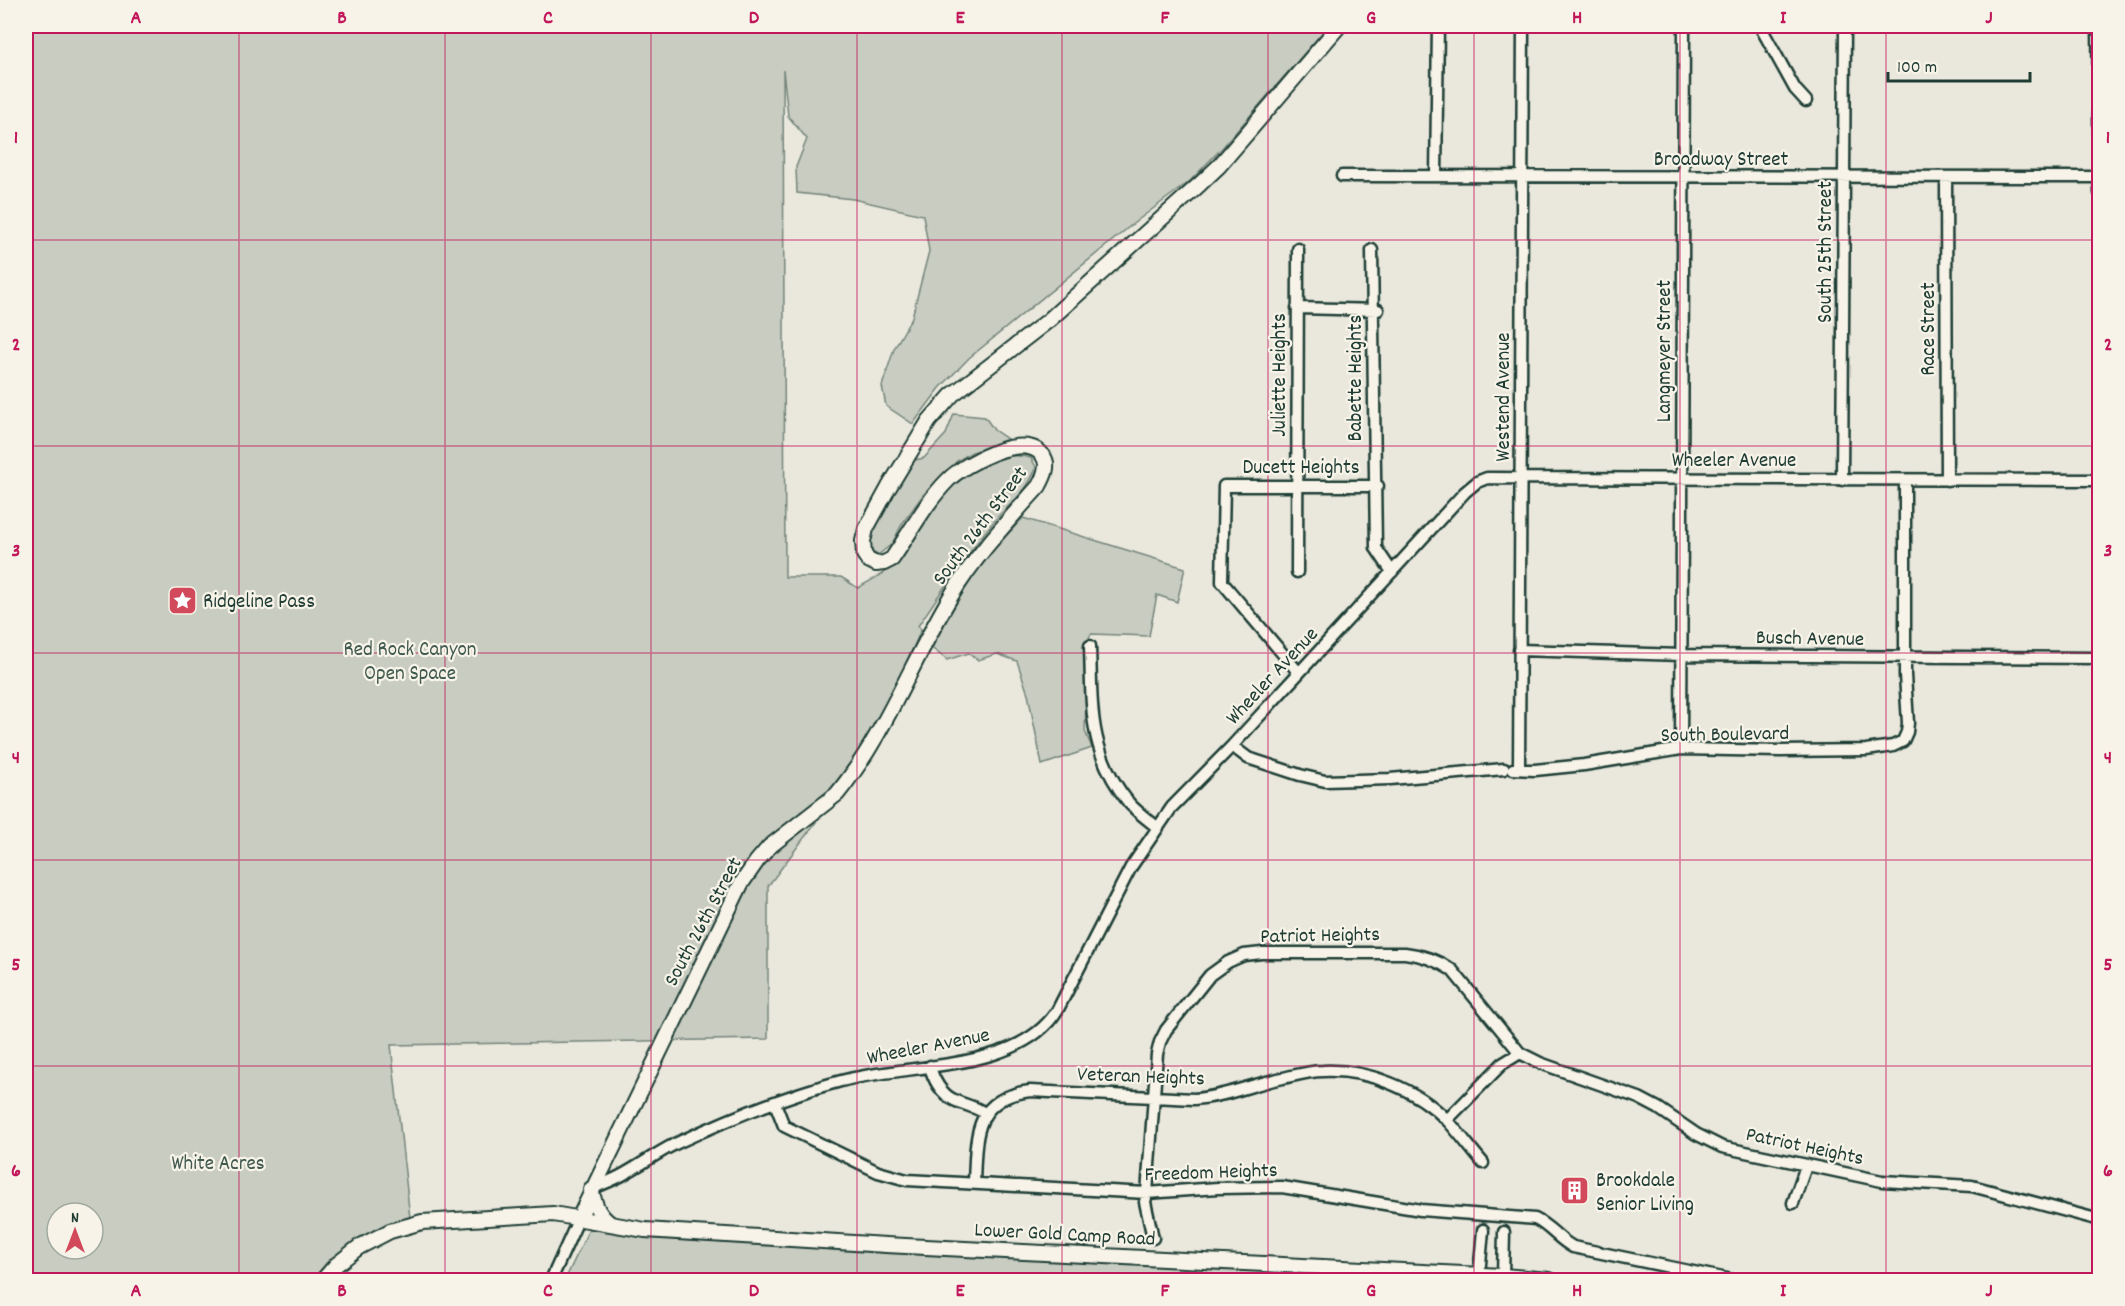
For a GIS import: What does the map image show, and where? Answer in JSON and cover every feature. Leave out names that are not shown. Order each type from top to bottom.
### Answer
[{"type":"street","name":"South 26th Street","points":[[579,1218],[591,1189],[741,884],[769,847],[837,794],[846,783],[871,744],[961,580],[982,550],[1039,486],[1044,476],[1046,466],[1044,457],[1037,450],[1025,446],[1008,449],[973,462],[948,480],[934,496],[892,560],[876,564],[868,560],[862,547],[866,529],[929,421],[952,395],[1049,320],[1219,166],[1339,26]]},
{"type":"street","points":[[1436,176],[1438,26]]},
{"type":"street","name":"Westend Avenue","points":[[1512,769],[1520,650],[1523,26]]},
{"type":"street","name":"Langmeyer Street","points":[[1681,749],[1684,26]]},
{"type":"street","points":[[1760,26],[1795,89],[1806,101]]},
{"type":"street","name":"South 25th Street","points":[[1842,480],[1845,26]]},
{"type":"street","points":[[2098,26],[2100,193]]},
{"type":"street","name":"Broadway Street","points":[[1342,176],[2099,177]]},
{"type":"street","name":"Race Street","points":[[1946,178],[1947,480]]},
{"type":"street","name":"Juliette Heights","points":[[1297,572],[1298,249]]},
{"type":"street","name":"Babette Heights","points":[[1372,250],[1376,310],[1376,548],[1392,572]]},
{"type":"street","points":[[1297,308],[1376,310]]},
{"type":"street","name":"Wheeler Avenue","points":[[591,1189],[625,1174],[675,1144],[775,1103],[843,1080],[991,1055],[1027,1040],[1042,1030],[1052,1020],[1131,867],[1172,807],[1232,746],[1477,482],[1487,478],[2100,480]]},
{"type":"street","points":[[1905,480],[1906,658]]},
{"type":"street","name":"Ducett Heights","points":[[1299,674],[1222,582],[1224,486],[1376,486]]},
{"type":"street","points":[[1090,646],[1092,712],[1096,741],[1111,776],[1131,805],[1157,827]]},
{"type":"street","name":"Busch Avenue","points":[[1520,650],[1682,655],[2100,658]]},
{"type":"street","name":"South Boulevard","points":[[1232,746],[1248,758],[1325,781],[1390,779],[1512,769],[1535,770],[1584,765],[1681,749],[1866,750],[1893,746],[1903,741],[1907,732],[1906,658]]},
{"type":"street","name":"Patriot Heights","points":[[1153,1238],[1145,1202],[1156,1054],[1166,1030],[1210,975],[1228,962],[1262,953],[1421,955],[1439,961],[1452,970],[1520,1053],[1540,1063],[1639,1098],[1696,1134],[1722,1147],[1882,1181],[1972,1186],[2100,1220]]},
{"type":"street","points":[[1447,1120],[1502,1064],[1520,1053]]},
{"type":"street","points":[[930,1066],[937,1085],[953,1100],[972,1105],[985,1113],[976,1143],[974,1183]]},
{"type":"street","name":"Veteran Heights","points":[[985,1113],[1000,1100],[1030,1091],[1209,1098],[1297,1075],[1323,1071],[1347,1072],[1384,1081],[1426,1103],[1447,1120],[1483,1163]]},
{"type":"street","name":"Freedom Heights","points":[[775,1103],[784,1126],[878,1172],[907,1180],[1147,1193],[1282,1187],[1430,1211],[1535,1220],[1544,1224],[1563,1242],[1573,1247],[1731,1281]]},
{"type":"street","points":[[1793,1203],[1806,1166]]},
{"type":"street","points":[[591,1189],[601,1217],[613,1226]]},
{"type":"street","name":"Lower Gold Camp Road","points":[[323,1281],[336,1265],[359,1247],[390,1232],[422,1222],[553,1214],[645,1230],[886,1245],[1503,1276],[1550,1281]]},
{"type":"street","points":[[551,1281],[579,1218]]},
{"type":"street","points":[[1479,1275],[1483,1235],[1504,1238],[1503,1276]]},
{"type":"green space","name":"Red Rock Canyon Open Space","points":[[26,26],[811,26],[811,28],[827,29],[829,26],[1328,26],[1222,148],[1190,181],[1134,223],[969,358],[940,388],[913,424],[886,406],[882,386],[894,349],[912,317],[929,251],[923,215],[853,199],[797,193],[796,167],[807,139],[788,116],[783,70],[785,577],[841,577],[858,588],[886,572],[900,560],[938,498],[953,482],[979,466],[1012,456],[1031,458],[1036,467],[1033,475],[1025,489],[982,536],[918,626],[921,629],[887,714],[837,794],[768,886],[768,1039],[391,1045],[410,1218],[345,1250],[312,1280],[26,1280]]},
{"type":"green space","points":[[954,414],[985,417],[994,430],[1007,439],[987,449],[972,452],[957,461],[923,495],[902,524],[892,544],[878,555],[867,550],[871,534],[910,461],[924,458],[946,434]]},
{"type":"green space","points":[[1023,518],[1185,568],[1177,602],[1157,595],[1149,636],[1091,634],[1084,647],[1085,731],[1092,748],[1042,765],[1028,694],[1017,661],[997,654],[978,660],[969,653],[947,660],[929,646],[984,559]]},
{"type":"green space","points":[[589,1229],[645,1238],[911,1254],[1440,1280],[565,1280]]},
{"type":"place","name":"Ridgeline Pass","points":[[182,600]]},
{"type":"place","name":"Brookdale Senior Living","points":[[1575,1191]]},
{"type":"park label","name":"White Acres","points":[[218,1162]]}]
